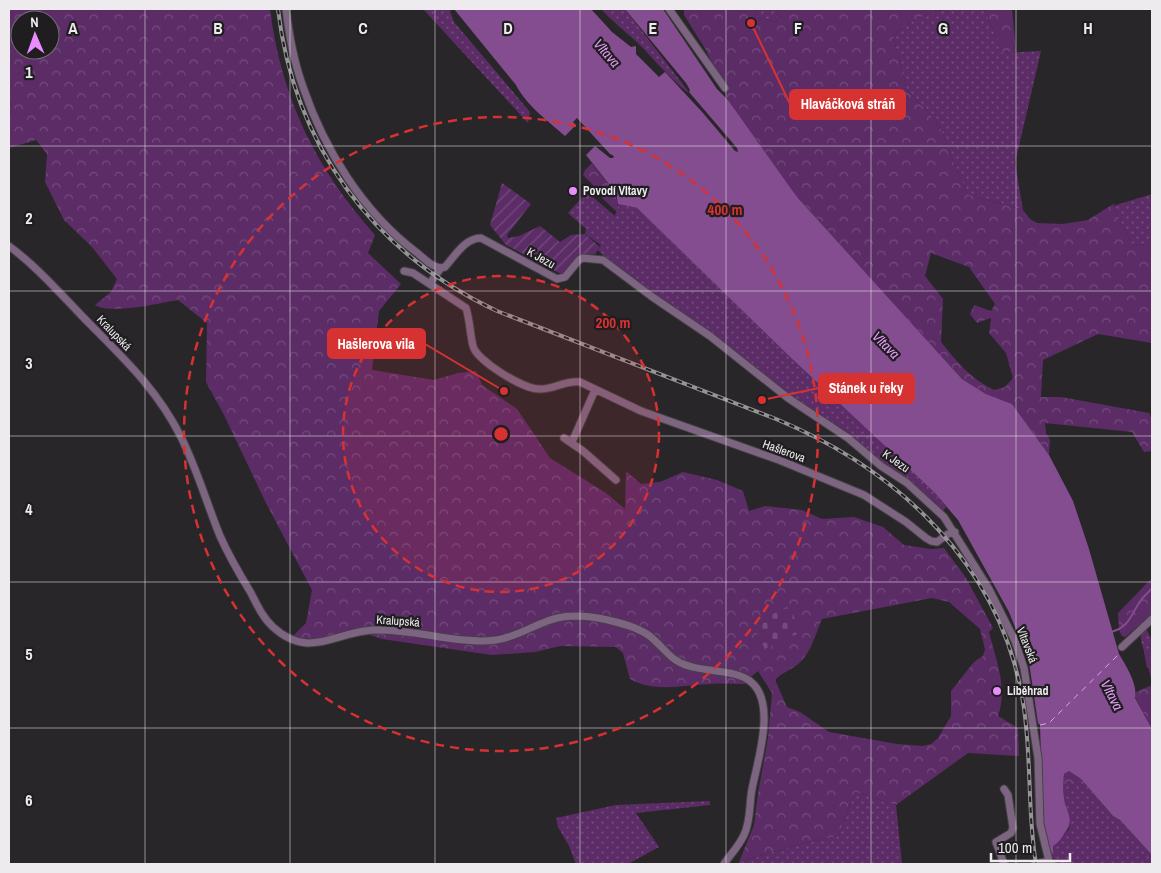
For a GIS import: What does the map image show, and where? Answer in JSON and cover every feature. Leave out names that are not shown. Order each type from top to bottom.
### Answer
[{"type":"street","points":[[286,9],[293,53],[302,86],[319,128],[335,158],[371,208],[403,242],[435,266],[441,268],[430,284]]},
{"type":"street","points":[[669,9],[725,88]]},
{"type":"street","name":"K Jezu","points":[[441,268],[445,267],[468,242],[476,238],[481,238],[557,279],[565,277],[583,258],[603,260],[651,296],[710,336],[788,398],[848,438],[881,466],[907,483]]},
{"type":"street","name":"Kralupská","points":[[9,246],[63,296],[141,377],[163,404],[183,440],[221,538],[237,570],[265,618],[273,627],[288,638],[297,642],[314,644],[362,632],[390,630],[468,640],[497,640],[515,636],[555,618],[584,616],[637,628],[651,636],[668,655],[685,665],[739,675],[750,680],[761,696],[763,705],[762,747],[752,791],[749,822],[743,837],[724,864]]},
{"type":"street","name":"Hašlerova","points":[[404,271],[413,273],[466,308],[473,347],[486,361],[513,380],[527,387],[540,390],[572,381],[580,382],[642,411],[778,460],[864,495],[906,522],[931,541],[937,542],[948,534],[955,532]]},
{"type":"street","points":[[572,442],[595,390]]},
{"type":"street","points":[[564,438],[572,442],[616,480]]},
{"type":"street","name":"Vltavská","points":[[907,483],[944,517],[955,532],[989,589],[1015,641],[1024,668],[1035,734],[1038,758],[1040,824],[1050,862],[1035,864]]},
{"type":"street","points":[[1122,647],[1152,619]]},
{"type":"street","points":[[1004,789],[1008,795],[1013,828],[1011,833],[996,842],[1004,864]]},
{"type":"green space","points":[[9,9],[270,9],[275,42],[283,73],[304,131],[335,184],[375,235],[368,253],[401,284],[379,311],[372,370],[434,380],[458,373],[476,371],[482,385],[517,409],[550,458],[606,493],[625,509],[626,471],[641,484],[660,482],[683,472],[717,480],[743,491],[749,511],[765,506],[802,510],[822,519],[854,517],[883,527],[904,545],[931,549],[944,548],[966,578],[993,628],[989,632],[998,664],[1002,695],[998,716],[1018,728],[1019,756],[968,753],[896,805],[855,792],[838,836],[796,845],[739,862],[754,825],[768,738],[772,693],[758,671],[745,684],[659,687],[649,686],[630,679],[623,653],[616,647],[560,646],[535,652],[492,655],[382,639],[352,629],[311,643],[292,637],[306,623],[312,590],[206,382],[207,323],[178,300],[123,309],[102,308],[95,305],[111,292],[117,279],[92,247],[64,220],[45,182],[47,154],[36,140],[9,148]],"holes":[[[932,598],[949,602],[980,629],[985,649],[983,656],[974,662],[951,691],[951,716],[938,738],[931,744],[923,746],[897,744],[829,732],[800,712],[787,707],[776,679],[802,661],[812,644],[822,619]]]},
{"type":"green space","points":[[423,9],[452,9],[450,11],[454,22],[530,112],[528,123]]},
{"type":"green space","points":[[601,9],[625,9],[688,91],[674,81],[639,44]]},
{"type":"green space","points":[[684,9],[755,9],[757,17],[776,22],[779,9],[952,9],[920,17],[906,25],[893,36],[907,90],[934,119],[941,130],[967,194],[1023,210],[1030,219],[1037,223],[1063,224],[1088,220],[1115,203],[1113,206],[1133,246],[1152,243],[1152,343],[1098,334],[1043,360],[1041,397],[1061,397],[1149,413],[1152,420],[1152,451],[1144,452],[1132,432],[1045,423],[1046,433],[1050,440],[1049,455],[1012,404],[986,394],[962,379],[797,197],[728,100],[706,50],[684,15]],"holes":[[[931,253],[969,267],[995,304],[991,311],[974,305],[970,314],[977,323],[991,318],[989,333],[1006,353],[1013,378],[1005,387],[994,390],[971,375],[941,342],[943,299],[925,276]]]},
{"type":"green space","points":[[755,9],[779,9],[776,22],[757,17]]},
{"type":"green space","points":[[952,9],[984,9],[1003,53],[1041,51],[1015,163],[1023,210],[967,194],[941,130],[934,119],[907,90],[893,36],[906,25],[920,17]]},
{"type":"green space","points":[[984,9],[1012,9],[1016,52],[1003,53]]},
{"type":"green space","points":[[592,163],[614,192],[617,198],[617,212],[602,198],[602,194],[583,175]]},
{"type":"green space","points":[[502,183],[531,204],[507,235],[508,238],[519,236],[540,226],[560,242],[571,235],[585,234],[600,247],[595,254],[581,255],[563,275],[506,245],[490,225]]},
{"type":"green space","points":[[587,192],[615,216],[618,204],[637,208],[789,356],[934,492],[946,507],[941,514],[907,483],[616,269],[598,250],[601,245],[585,234],[586,229],[568,213]]},
{"type":"green space","points":[[1152,194],[1152,243],[1133,246],[1113,206]]},
{"type":"green space","points":[[1152,578],[1152,614],[1125,637],[1122,636],[1119,630],[1118,613]]},
{"type":"green space","points":[[789,606],[801,632],[765,649],[752,624]]},
{"type":"green space","points":[[1146,628],[1152,640],[1152,682],[1141,640],[1141,633]]},
{"type":"green space","points":[[1152,650],[1152,666],[1147,668],[1144,652]]},
{"type":"green space","points":[[1152,685],[1152,729],[1135,697],[1136,692]]},
{"type":"green space","points":[[1069,771],[1081,779],[1063,785],[1064,774]]},
{"type":"green space","points":[[1063,779],[1081,779],[1113,816],[1120,820],[1152,855],[1152,864],[1057,864],[1049,852],[1053,845],[1069,829],[1070,822],[1064,799]]},
{"type":"green space","points":[[855,792],[896,805],[902,864],[738,864],[739,862],[796,845],[838,836]]},
{"type":"green space","points":[[710,801],[710,805],[636,813],[659,847],[628,864],[576,864],[569,846],[558,827],[556,818],[616,805]]},
{"type":"water","name":"Vltava","points":[[454,9],[591,9],[612,32],[631,47],[636,46],[636,54],[659,77],[665,72],[735,151],[738,152],[737,148],[689,92],[690,90],[686,83],[625,9],[663,9],[717,89],[728,100],[797,197],[962,379],[986,394],[1012,404],[1049,455],[1073,501],[1089,549],[1119,654],[1133,681],[1135,698],[1152,729],[1152,855],[1120,820],[1113,816],[1081,779],[1069,771],[1064,774],[1063,786],[1070,820],[1069,825],[1061,839],[1053,846],[1053,852],[1049,852],[1043,819],[1040,725],[1038,723],[1029,662],[1009,612],[958,520],[934,492],[789,356],[637,208],[618,204],[616,193],[586,155],[595,146],[610,158],[614,156],[577,118],[573,122],[576,125],[565,136],[538,112],[525,99],[516,85]]},
{"type":"waterway","points":[[1111,632],[1126,623],[1141,600],[1152,588]]},
{"type":"ferry route","points":[[1040,725],[1049,723],[1119,654]]},
{"type":"railway","points":[[278,9],[287,59],[302,105],[322,149],[347,189],[377,226],[413,258],[453,287],[497,311],[776,419],[821,440],[863,466],[902,495],[937,529],[968,566],[992,608],[1011,653],[1026,722],[1031,824],[1036,864]]},
{"type":"place","name":"Hlaváčková stráň","points":[[751,23]]},
{"type":"place","name":"Povodí Vltavy","points":[[573,191]]},
{"type":"place","name":"Hašlerova vila","points":[[504,391]]},
{"type":"place","name":"Stánek u řeky","points":[[762,400]]},
{"type":"place","name":"Liběhrad","points":[[997,691]]}]
